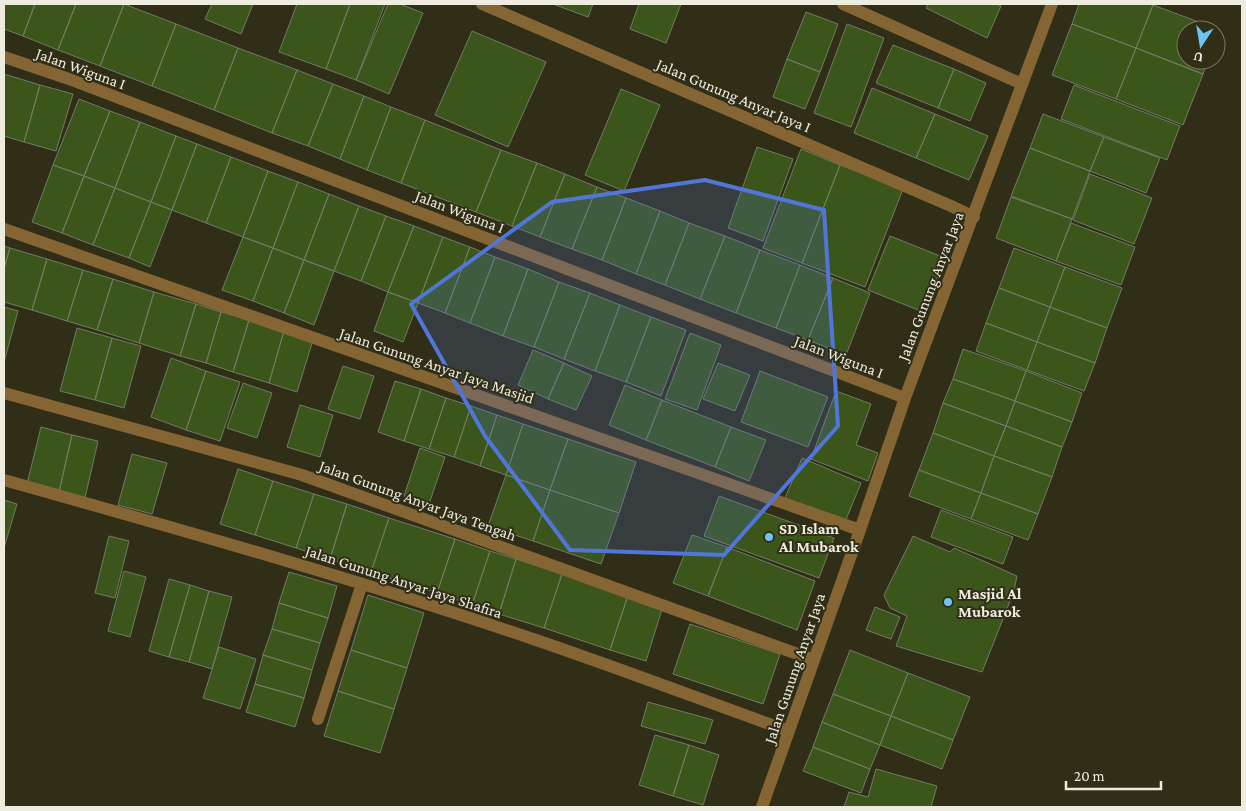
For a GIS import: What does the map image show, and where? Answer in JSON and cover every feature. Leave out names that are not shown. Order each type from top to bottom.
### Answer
[{"type":"street","name":"Jalan Gunung Anyar Jaya I","points":[[482,4],[974,217]]},
{"type":"street","points":[[843,4],[1022,84]]},
{"type":"street","name":"Jalan Gunung Anyar Jaya","points":[[762,807],[860,530],[904,398],[974,217],[1052,4]]},
{"type":"street","name":"Jalan Wiguna I","points":[[4,57],[88,86],[904,398]]},
{"type":"street","name":"Jalan Gunung Anyar Jaya Masjid","points":[[4,229],[860,530]]},
{"type":"street","name":"Jalan Gunung Anyar Jaya Tengah","points":[[4,393],[302,475],[814,660]]},
{"type":"street","name":"Jalan Gunung Anyar Jaya Shafira","points":[[4,480],[269,555],[362,584],[535,640],[789,731]]},
{"type":"street","points":[[318,719],[362,584]]},
{"type":"highlighted area","points":[[705,180],[824,210],[838,426],[724,555],[570,550],[485,436],[411,304],[552,202]]},
{"type":"building","points":[[4,4],[35,4],[23,36],[4,29]]},
{"type":"building","points":[[35,4],[76,4],[58,50],[23,36]]},
{"type":"building","points":[[76,4],[124,4],[100,66],[58,50]]},
{"type":"building","points":[[124,4],[176,24],[152,86],[100,66]]},
{"type":"building","points":[[212,4],[253,4],[241,34],[205,19]]},
{"type":"building","points":[[297,4],[350,4],[326,69],[279,52]]},
{"type":"building","points":[[350,4],[385,4],[356,80],[326,69]]},
{"type":"building","points":[[388,4],[400,4],[423,13],[389,94],[356,80]]},
{"type":"building","points":[[553,4],[593,4],[588,17]]},
{"type":"building","points":[[639,4],[681,4],[666,43],[630,29]]},
{"type":"building","points":[[928,4],[996,4],[1001,6],[987,38],[926,8]]},
{"type":"building","points":[[1079,4],[1153,5],[1136,48],[1072,24]]},
{"type":"building","points":[[1153,5],[1193,20],[1176,20],[1176,64],[1136,48]]},
{"type":"building","points":[[806,12],[838,24],[820,72],[787,59]]},
{"type":"building","points":[[176,24],[238,48],[214,110],[152,86]]},
{"type":"building","points":[[847,24],[884,38],[851,127],[814,113]]},
{"type":"building","points":[[1072,24],[1136,48],[1116,99],[1052,75]]},
{"type":"building","points":[[472,31],[546,62],[508,147],[435,115]]},
{"type":"building","points":[[893,45],[954,69],[938,108],[876,83]]},
{"type":"building","points":[[238,48],[297,70],[272,133],[214,110]]},
{"type":"building","points":[[1136,48],[1176,64],[1176,70],[1193,70],[1203,74],[1183,125],[1116,99]]},
{"type":"building","points":[[787,59],[820,72],[805,109],[773,97]]},
{"type":"building","points":[[954,69],[986,83],[970,121],[938,108]]},
{"type":"building","points":[[297,70],[333,84],[308,146],[272,133]]},
{"type":"building","points":[[1193,70],[1204,70],[1203,74]]},
{"type":"building","points":[[4,74],[40,85],[24,142],[4,136]]},
{"type":"building","points":[[333,84],[364,96],[340,159],[308,146]]},
{"type":"building","points":[[40,85],[73,94],[56,151],[24,142]]},
{"type":"building","points":[[1074,85],[1180,126],[1167,160],[1061,119]]},
{"type":"building","points":[[872,88],[935,114],[916,158],[854,133]]},
{"type":"building","points":[[621,89],[660,105],[624,191],[585,175]]},
{"type":"building","points":[[364,96],[391,107],[367,170],[340,159]]},
{"type":"building","points":[[79,99],[110,111],[84,176],[53,165]]},
{"type":"building","points":[[391,107],[425,120],[401,183],[367,170]]},
{"type":"building","points":[[110,111],[140,122],[115,188],[84,176]]},
{"type":"building","points":[[935,114],[988,136],[969,180],[916,158]]},
{"type":"building","points":[[1043,114],[1104,137],[1090,171],[1030,148]]},
{"type":"building","points":[[425,120],[501,150],[476,212],[401,183]]},
{"type":"building","points":[[140,122],[176,136],[151,202],[115,188]]},
{"type":"building","points":[[176,136],[197,144],[172,210],[151,202]]},
{"type":"building","points":[[1104,137],[1160,158],[1146,193],[1090,171]]},
{"type":"building","points":[[197,144],[231,157],[206,223],[172,210]]},
{"type":"building","points":[[757,147],[793,159],[763,241],[728,228]]},
{"type":"building","points":[[1030,148],[1090,171],[1072,219],[1011,196]]},
{"type":"building","points":[[801,149],[840,165],[802,263],[763,248]]},
{"type":"building","points":[[501,150],[537,163],[512,226],[476,212]]},
{"type":"building","points":[[231,157],[268,171],[243,237],[206,223]]},
{"type":"building","points":[[537,163],[565,174],[540,237],[512,226]]},
{"type":"building","points":[[53,165],[84,176],[62,233],[32,222]]},
{"type":"building","points":[[840,165],[903,189],[865,287],[802,263]]},
{"type":"building","points":[[268,171],[298,182],[273,248],[243,237]]},
{"type":"building","points":[[565,174],[597,187],[572,249],[540,237]]},
{"type":"building","points":[[1090,174],[1152,198],[1134,244],[1073,220]]},
{"type":"building","points":[[84,176],[115,188],[93,245],[62,233]]},
{"type":"building","points":[[298,182],[329,194],[304,260],[273,248]]},
{"type":"building","points":[[597,187],[626,198],[602,260],[572,249]]},
{"type":"building","points":[[115,188],[151,202],[129,258],[93,245]]},
{"type":"building","points":[[329,194],[359,206],[334,271],[304,260]]},
{"type":"building","points":[[1011,197],[1072,219],[1056,261],[996,238]]},
{"type":"building","points":[[626,198],[660,211],[636,274],[602,260]]},
{"type":"building","points":[[151,202],[172,210],[150,267],[129,258]]},
{"type":"building","points":[[359,206],[386,216],[361,281],[334,271]]},
{"type":"building","points":[[660,211],[689,223],[665,285],[636,274]]},
{"type":"building","points":[[386,216],[414,226],[388,292],[361,281]]},
{"type":"building","points":[[689,223],[725,236],[700,299],[665,285]]},
{"type":"building","points":[[1071,223],[1135,247],[1121,285],[1056,261]]},
{"type":"building","points":[[414,226],[443,237],[418,303],[388,292]]},
{"type":"building","points":[[725,236],[760,250],[736,313],[700,299]]},
{"type":"building","points":[[890,236],[945,258],[923,312],[868,290]]},
{"type":"building","points":[[243,237],[273,248],[253,301],[222,290]]},
{"type":"building","points":[[443,237],[470,247],[445,313],[418,303]]},
{"type":"building","points":[[4,246],[10,248],[4,268]]},
{"type":"building","points":[[470,247],[495,257],[470,323],[445,313]]},
{"type":"building","points":[[10,248],[47,259],[32,310],[4,302],[4,268]]},
{"type":"building","points":[[273,248],[304,260],[284,313],[253,301]]},
{"type":"building","points":[[1014,248],[1065,267],[1050,307],[999,288]]},
{"type":"building","points":[[760,250],[800,265],[776,328],[736,313]]},
{"type":"building","points":[[495,257],[528,269],[503,336],[470,323]]},
{"type":"building","points":[[47,259],[83,270],[67,321],[32,310]]},
{"type":"building","points":[[304,260],[334,271],[314,325],[284,313]]},
{"type":"building","points":[[800,265],[833,278],[808,340],[776,328]]},
{"type":"building","points":[[1065,267],[1122,288],[1107,328],[1050,307]]},
{"type":"building","points":[[528,269],[559,282],[534,347],[503,336]]},
{"type":"building","points":[[83,270],[113,279],[97,330],[67,321]]},
{"type":"building","points":[[833,278],[870,293],[846,355],[808,340]]},
{"type":"building","points":[[113,279],[154,292],[139,343],[97,330]]},
{"type":"building","points":[[559,282],[590,293],[564,359],[534,347]]},
{"type":"building","points":[[999,288],[1050,307],[1037,342],[986,323]]},
{"type":"building","points":[[154,292],[196,304],[180,356],[139,343]]},
{"type":"building","points":[[388,292],[418,303],[403,342],[374,331]]},
{"type":"building","points":[[590,293],[620,305],[595,371],[564,359]]},
{"type":"building","points":[[196,304],[221,312],[206,363],[180,356]]},
{"type":"building","points":[[620,305],[651,317],[626,382],[595,371]]},
{"type":"building","points":[[4,307],[18,311],[4,362]]},
{"type":"building","points":[[1050,307],[1107,328],[1095,363],[1037,342]]},
{"type":"building","points":[[221,312],[249,320],[233,372],[206,363]]},
{"type":"building","points":[[651,317],[686,330],[661,396],[626,382]]},
{"type":"building","points":[[249,320],[284,331],[269,383],[233,372]]},
{"type":"building","points":[[986,323],[1037,342],[1027,370],[976,351]]},
{"type":"building","points":[[77,328],[112,338],[95,400],[60,391]]},
{"type":"building","points":[[284,331],[313,340],[297,392],[269,383]]},
{"type":"building","points":[[690,333],[721,345],[697,410],[665,399]]},
{"type":"building","points":[[112,338],[141,346],[124,408],[95,400]]},
{"type":"building","points":[[1037,342],[1095,363],[1084,391],[1027,370]]},
{"type":"building","points":[[963,349],[1026,371],[1015,401],[953,379]]},
{"type":"building","points":[[533,350],[564,363],[548,399],[518,385]]},
{"type":"building","points":[[171,358],[206,371],[186,430],[151,417]]},
{"type":"building","points":[[564,363],[592,376],[576,410],[548,399]]},
{"type":"building","points":[[718,363],[750,375],[735,411],[703,399]]},
{"type":"building","points":[[343,366],[374,376],[360,419],[328,409]]},
{"type":"building","points":[[206,371],[240,382],[220,441],[186,430]]},
{"type":"building","points":[[760,371],[828,397],[808,447],[741,422]]},
{"type":"building","points":[[1026,371],[1082,393],[1072,422],[1015,401]]},
{"type":"building","points":[[953,379],[1015,401],[1006,426],[943,403]]},
{"type":"building","points":[[395,381],[421,389],[404,441],[378,432]]},
{"type":"building","points":[[243,383],[272,393],[257,438],[227,428]]},
{"type":"building","points":[[625,385],[662,400],[646,440],[609,425]]},
{"type":"building","points":[[421,389],[446,398],[429,449],[404,441]]},
{"type":"building","points":[[836,391],[871,404],[856,445],[878,453],[868,481],[811,459]]},
{"type":"building","points":[[446,398],[471,406],[454,457],[429,449]]},
{"type":"building","points":[[662,400],[731,427],[715,467],[646,440]]},
{"type":"building","points":[[1015,401],[1072,422],[1062,447],[1006,426]]},
{"type":"building","points":[[943,403],[1006,426],[994,456],[933,433]]},
{"type":"building","points":[[300,405],[333,415],[320,457],[287,447]]},
{"type":"building","points":[[471,406],[497,415],[480,466],[454,457]]},
{"type":"building","points":[[497,415],[523,424],[506,475],[480,466]]},
{"type":"building","points":[[523,424],[568,439],[550,490],[506,475]]},
{"type":"building","points":[[1006,426],[1062,447],[1052,477],[994,456]]},
{"type":"building","points":[[41,427],[72,435],[59,492],[27,484]]},
{"type":"building","points":[[731,427],[766,440],[749,481],[715,467]]},
{"type":"building","points":[[933,433],[994,456],[981,493],[919,470]]},
{"type":"building","points":[[72,435],[98,441],[85,498],[59,492]]},
{"type":"building","points":[[568,439],[636,462],[619,513],[550,490]]},
{"type":"building","points":[[420,448],[445,457],[429,504],[404,496]]},
{"type":"building","points":[[132,454],[167,463],[152,514],[118,505]]},
{"type":"building","points":[[994,456],[1052,477],[1038,514],[981,493]]},
{"type":"building","points":[[802,458],[861,483],[845,522],[785,498]]},
{"type":"building","points":[[238,469],[273,481],[255,535],[220,524]]},
{"type":"building","points":[[919,470],[981,493],[971,519],[909,496]]},
{"type":"building","points":[[506,475],[550,490],[533,541],[488,526]]},
{"type":"building","points":[[273,481],[314,494],[296,548],[255,535]]},
{"type":"building","points":[[550,490],[619,513],[601,564],[533,541]]},
{"type":"building","points":[[981,493],[1038,514],[1028,540],[971,519]]},
{"type":"building","points":[[314,494],[347,504],[330,559],[296,548]]},
{"type":"building","name":"SD Islam Al Mubarok","points":[[719,496],[834,538],[819,578],[704,536]]},
{"type":"building","points":[[4,500],[17,504],[4,548]]},
{"type":"building","points":[[347,504],[389,518],[371,572],[330,559]]},
{"type":"building","points":[[941,510],[1013,537],[1003,564],[931,537]]},
{"type":"building","points":[[389,518],[455,539],[437,593],[371,572]]},
{"type":"building","points":[[692,535],[727,547],[708,596],[673,583]]},
{"type":"building","points":[[109,536],[129,541],[115,598],[95,593]]},
{"type":"building","name":"Masjid Al Mubarok","points":[[913,536],[950,552],[954,548],[1017,576],[1014,591],[982,672],[896,646],[907,616],[890,608],[884,595]]},
{"type":"building","points":[[455,539],[490,551],[472,605],[437,593]]},
{"type":"building","points":[[727,547],[815,581],[797,630],[708,596]]},
{"type":"building","points":[[490,551],[516,559],[499,614],[472,605]]},
{"type":"building","points":[[516,559],[562,574],[544,628],[499,614]]},
{"type":"building","points":[[124,571],[146,577],[130,637],[108,631]]},
{"type":"building","points":[[289,572],[337,586],[328,618],[279,603]]},
{"type":"building","points":[[562,574],[628,595],[610,650],[544,628]]},
{"type":"building","points":[[169,579],[190,585],[169,657],[149,651]]},
{"type":"building","points":[[190,585],[209,591],[189,662],[169,657]]},
{"type":"building","points":[[209,591],[232,597],[212,669],[189,662]]},
{"type":"building","points":[[368,595],[424,613],[407,668],[351,650]]},
{"type":"building","points":[[628,595],[663,606],[646,661],[610,650]]},
{"type":"building","points":[[279,603],[328,618],[320,643],[272,629]]},
{"type":"building","points":[[875,607],[900,617],[891,639],[866,630]]},
{"type":"building","points":[[690,624],[780,654],[763,704],[673,674]]},
{"type":"building","points":[[272,629],[320,643],[312,670],[263,655]]},
{"type":"building","points":[[219,647],[256,659],[240,709],[203,698]]},
{"type":"building","points":[[351,650],[407,668],[394,709],[338,691]]},
{"type":"building","points":[[850,650],[908,673],[891,716],[833,694]]},
{"type":"building","points":[[263,655],[312,670],[304,698],[255,684]]},
{"type":"building","points":[[908,673],[970,697],[953,740],[891,716]]},
{"type":"building","points":[[255,684],[304,698],[295,727],[246,712]]},
{"type":"building","points":[[338,691],[394,709],[380,753],[324,736]]},
{"type":"building","points":[[833,694],[891,716],[880,745],[822,722]]},
{"type":"building","points":[[648,702],[713,720],[705,744],[641,726]]},
{"type":"building","points":[[891,716],[953,740],[942,769],[880,745]]},
{"type":"building","points":[[822,722],[880,745],[870,769],[813,747]]},
{"type":"building","points":[[655,735],[689,745],[673,796],[639,785]]},
{"type":"building","points":[[689,745],[719,755],[703,805],[673,796]]},
{"type":"building","points":[[813,747],[870,769],[861,793],[803,771]]},
{"type":"building","points":[[876,769],[937,786],[931,807],[844,807],[849,792],[868,797]]},
{"type":"place","name":"SD Islam Al Mubarok","points":[[769,537]]},
{"type":"place","name":"Masjid Al Mubarok","points":[[948,602]]}]
